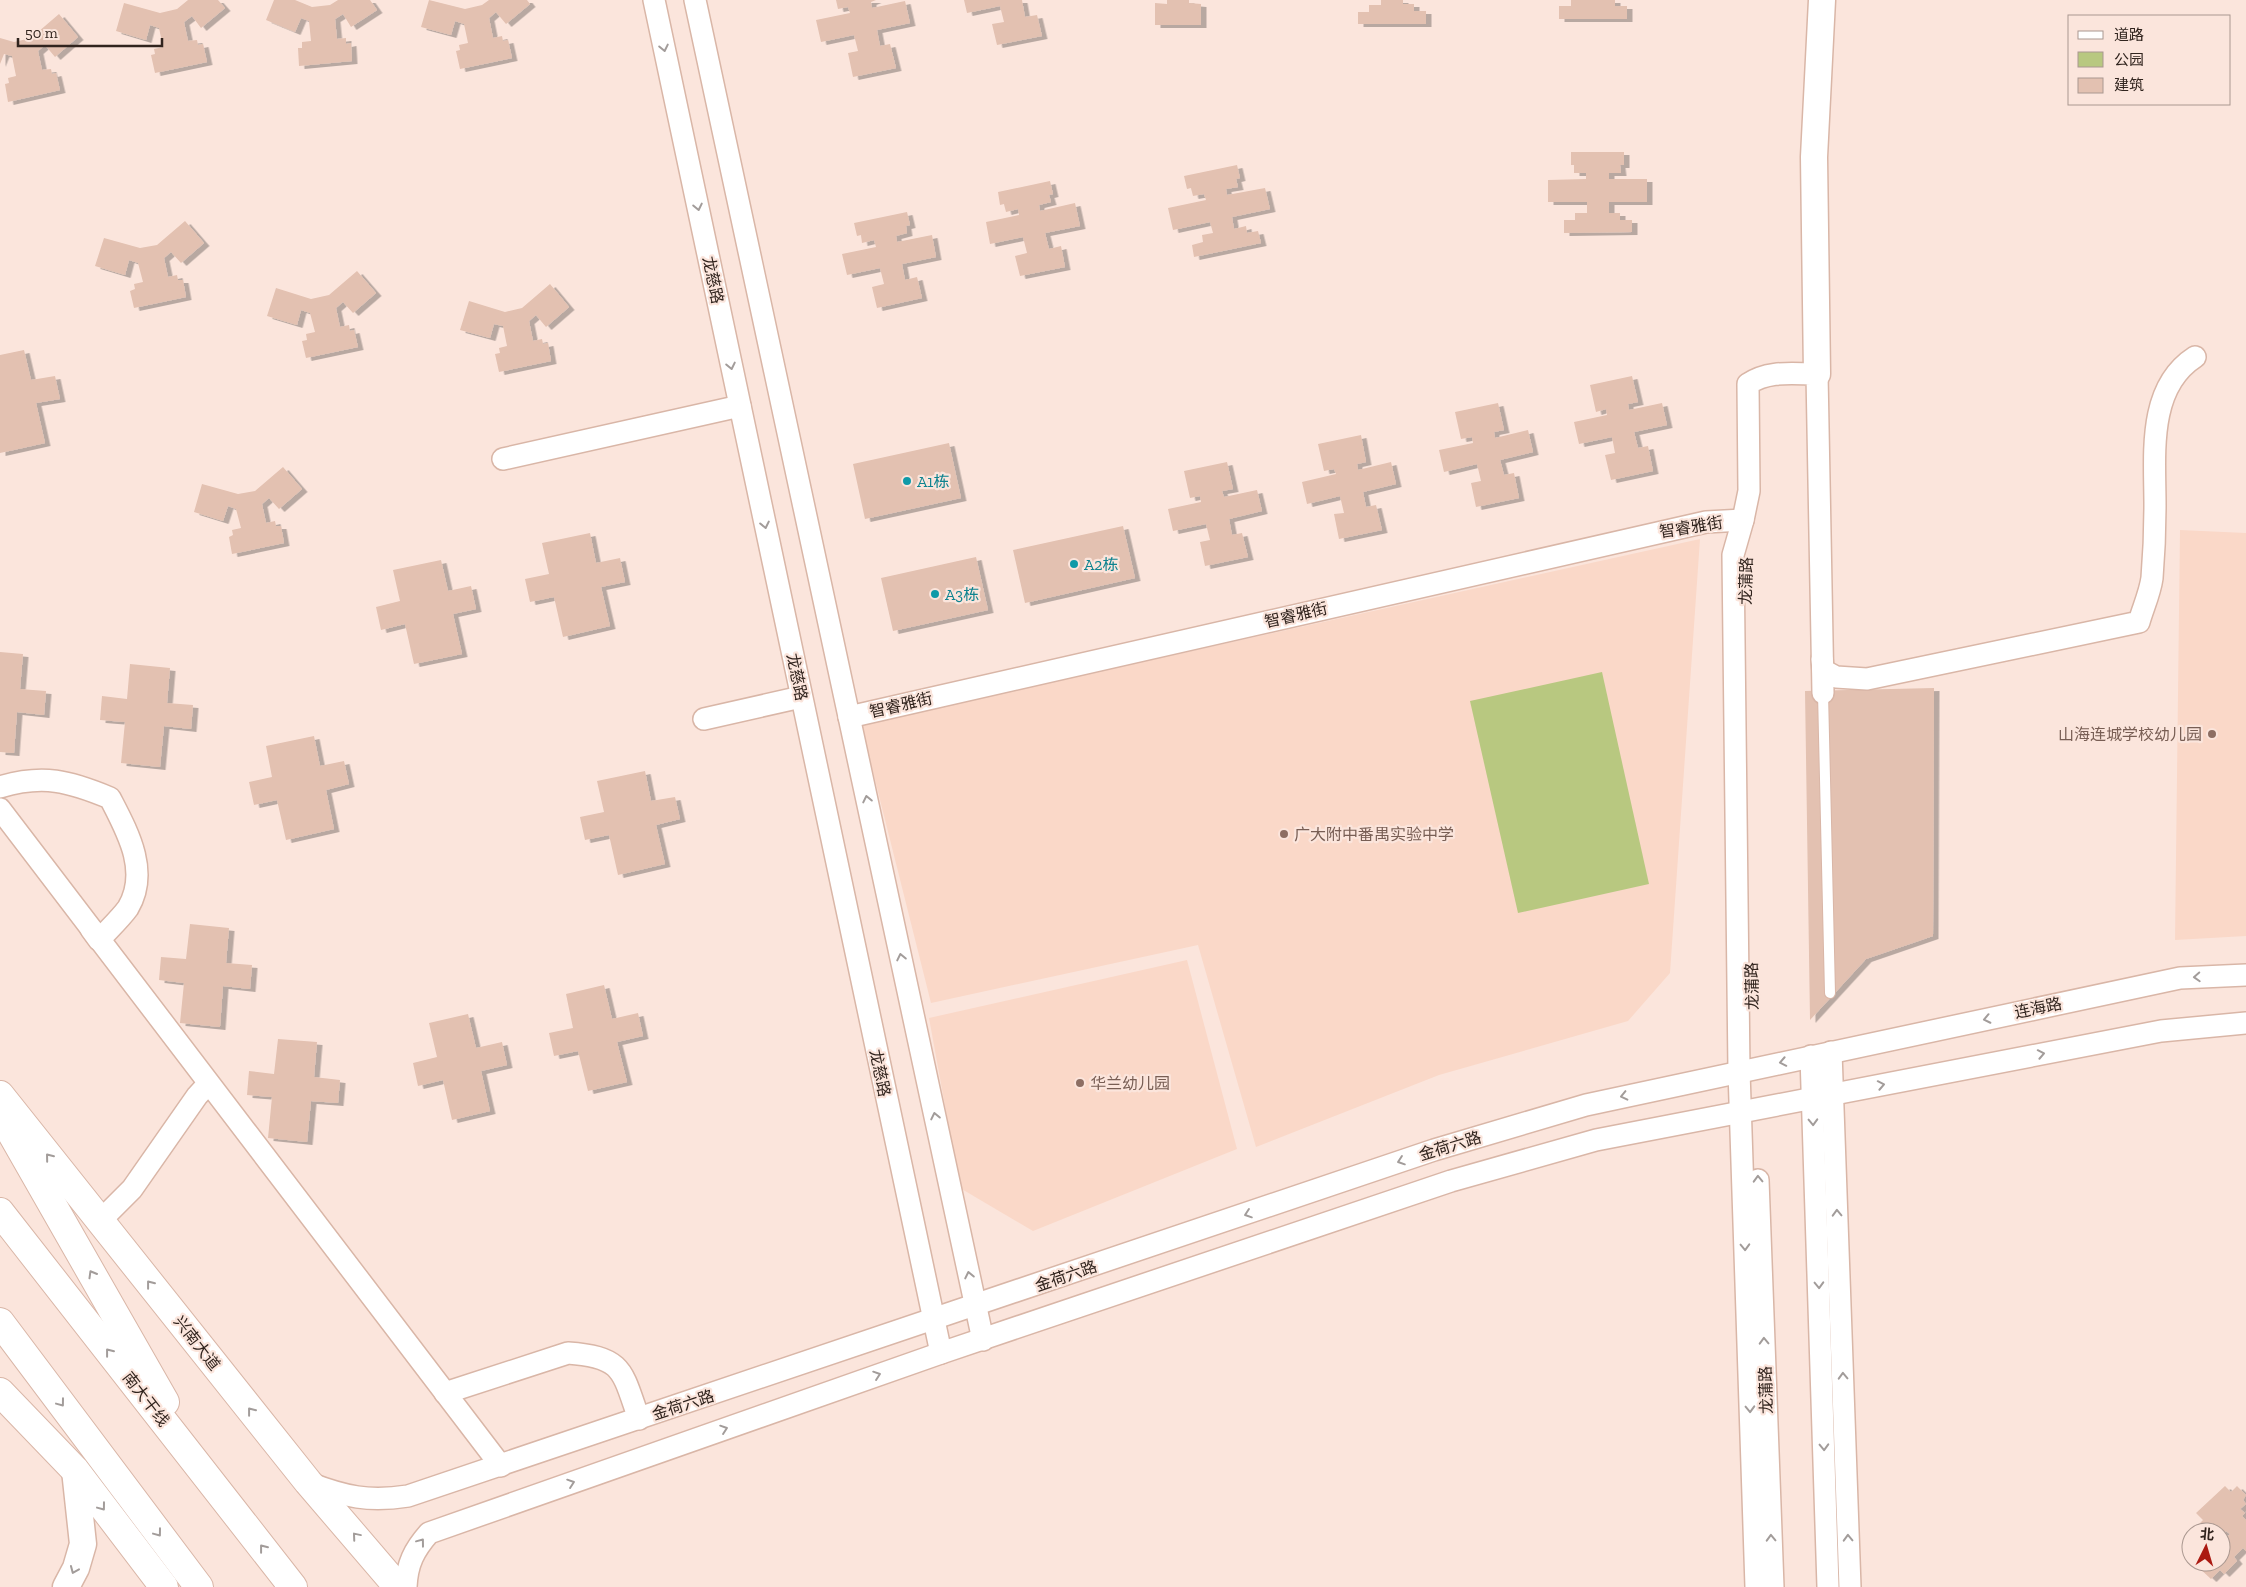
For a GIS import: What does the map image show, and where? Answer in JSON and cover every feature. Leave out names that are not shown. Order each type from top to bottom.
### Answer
[{"type":"main road","name":"兴南大道","points":[[0,1095],[308,1482],[398,1587]]},
{"type":"main road","points":[[0,1113],[212,1483]]},
{"type":"main road","name":"南大干线","points":[[0,1212],[293,1587]]},
{"type":"main road","points":[[0,1322],[199,1587]]},
{"type":"main road","points":[[0,1339],[44,1380]]},
{"type":"main road","points":[[0,1392],[75,1470],[164,1587]]},
{"type":"street","name":"龙慈路","points":[[654,0],[941,1353]]},
{"type":"street","points":[[695,0],[983,1340]]},
{"type":"street","points":[[1822,0],[1814,157],[1824,693]]},
{"type":"street","points":[[1823,670],[1836,677],[1867,679],[2139,622],[2152,581],[2155,506],[2154,449],[2164,394],[2180,367],[2195,357]]},
{"type":"street","points":[[1754,391],[1748,384],[1758,377],[1771,374],[1817,385]]},
{"type":"street","name":"龙蒲路","points":[[1754,391],[1748,491],[1743,520],[1733,555],[1746,1069],[1773,1587]]},
{"type":"street","name":"龙蒲路","points":[[1746,1069],[1745,556],[1757,494],[1754,391]]},
{"type":"street","points":[[502,459],[740,406]]},
{"type":"street","name":"智睿雅街","points":[[849,717],[1706,522],[1743,520]]},
{"type":"street","points":[[704,719],[801,697]]},
{"type":"street","points":[[0,788],[40,779],[78,785],[110,798],[136,854],[136,881],[128,907],[99,940]]},
{"type":"street","points":[[0,810],[501,1466]]},
{"type":"street","name":"连海路","points":[[1821,1054],[2180,978],[2246,974]]},
{"type":"street","points":[[1823,1096],[2161,1031],[2246,1024]]},
{"type":"street","points":[[1821,1054],[1850,1587]]},
{"type":"street","name":"金荷六路","points":[[308,1482],[340,1495],[384,1500],[408,1496],[933,1321],[1434,1150],[1586,1105],[1821,1054]]},
{"type":"street","points":[[100,1221],[132,1189],[197,1096],[208,1084]]},
{"type":"street","points":[[1823,1096],[1828,1587]]},
{"type":"street","name":"金荷六路","points":[[406,1587],[407,1569],[413,1553],[429,1533],[941,1353],[1451,1181],[1596,1140],[1823,1096]]},
{"type":"street","name":"龙蒲路","points":[[1748,1111],[1756,1587]]},
{"type":"street","points":[[445,1393],[568,1353],[588,1354],[606,1359],[623,1374],[638,1419]]},
{"type":"street","points":[[66,1587],[76,1568],[83,1544],[75,1470]]},
{"type":"lane","points":[[1824,693],[1830,994]]},
{"type":"shaded area","name":"山海连城学校幼儿园","points":[[2180,530],[2246,533],[2246,936],[2175,940]]},
{"type":"shaded area","name":"广大附中番禺实验中学","points":[[1700,539],[1670,973],[1628,1021],[1439,1075],[1256,1147],[1198,945],[931,1003],[861,724]]},
{"type":"shaded area","name":"华兰幼儿园","points":[[1187,960],[1237,1149],[1033,1231],[960,1188],[929,1018]]},
{"type":"green space","points":[[1602,672],[1649,884],[1518,913],[1470,701]]},
{"type":"building","points":[[188,0],[218,0],[225,8],[201,28],[192,16],[184,22],[188,41],[197,40],[198,45],[203,44],[207,62],[155,73],[151,55],[155,54],[154,49],[163,47],[159,28],[150,25],[146,40],[116,31],[124,3],[160,13],[177,9]]},
{"type":"building","points":[[274,0],[295,0],[312,7],[330,5],[338,0],[370,0],[377,10],[351,27],[343,14],[335,19],[337,39],[346,38],[346,44],[351,43],[352,61],[299,66],[298,48],[302,48],[302,42],[311,41],[309,21],[301,18],[295,32],[266,20]]},
{"type":"building","points":[[429,0],[465,9],[482,5],[489,0],[527,0],[530,4],[506,24],[496,12],[489,18],[493,38],[502,36],[503,41],[508,40],[512,58],[460,69],[456,51],[460,50],[459,45],[468,43],[464,24],[455,21],[451,35],[421,27]]},
{"type":"building","points":[[836,0],[876,0],[871,2],[872,8],[905,1],[910,23],[877,30],[880,46],[890,44],[896,68],[853,77],[848,53],[858,51],[854,35],[821,42],[816,20],[850,13],[848,7],[838,9]]},
{"type":"building","points":[[964,0],[1022,0],[1025,17],[1037,15],[1042,36],[997,45],[992,24],[1004,22],[1000,6],[967,13]]},
{"type":"building","points":[[1167,0],[1189,0],[1189,3],[1201,4],[1201,25],[1155,25],[1155,3],[1167,4]]},
{"type":"building","points":[[1381,0],[1403,0],[1403,4],[1414,4],[1414,11],[1426,11],[1426,24],[1358,24],[1358,12],[1369,12],[1369,5],[1381,5]]},
{"type":"building","points":[[1571,0],[1615,0],[1615,6],[1627,6],[1627,19],[1559,19],[1559,6],[1571,6]]},
{"type":"building","points":[[59,14],[78,37],[55,57],[45,45],[38,51],[42,70],[51,69],[52,74],[56,73],[60,90],[8,102],[5,84],[9,83],[8,78],[16,76],[12,56],[4,54],[0,64],[0,38],[14,42],[31,38]]},
{"type":"building","points":[[1571,152],[1624,152],[1624,165],[1620,165],[1621,173],[1609,173],[1609,179],[1647,179],[1647,202],[1609,202],[1609,213],[1620,213],[1620,220],[1632,220],[1632,232],[1564,233],[1564,220],[1575,220],[1575,213],[1587,213],[1587,202],[1548,202],[1548,180],[1586,179],[1586,173],[1574,173],[1574,165],[1571,165]]},
{"type":"building","points":[[1237,165],[1240,178],[1236,179],[1238,187],[1226,189],[1227,195],[1265,188],[1270,209],[1232,217],[1234,229],[1246,226],[1247,233],[1258,231],[1261,243],[1194,257],[1192,245],[1203,242],[1202,235],[1213,233],[1210,222],[1173,230],[1168,208],[1206,200],[1204,194],[1193,196],[1191,188],[1187,189],[1184,176]]},
{"type":"building","points":[[1050,181],[1053,194],[1049,195],[1051,202],[1039,205],[1040,211],[1075,203],[1080,226],[1045,233],[1049,249],[1061,246],[1065,267],[1020,276],[1015,256],[1027,253],[1023,237],[990,244],[986,222],[1019,215],[1018,209],[1006,212],[1004,204],[1000,205],[998,192]]},
{"type":"building","points":[[907,212],[910,225],[906,226],[907,233],[896,236],[897,242],[932,235],[936,257],[902,264],[905,280],[917,277],[922,298],[877,308],[872,287],[884,284],[880,268],[847,275],[842,254],[876,247],[874,240],[862,243],[861,235],[857,236],[854,223]]},
{"type":"building","points":[[185,221],[204,243],[181,263],[171,252],[164,258],[168,277],[177,275],[178,280],[183,280],[186,297],[134,308],[130,291],[135,289],[134,284],[143,282],[138,263],[129,260],[125,275],[95,266],[104,238],[140,248],[157,245]]},
{"type":"building","points":[[357,271],[376,293],[353,313],[343,302],[336,308],[340,327],[349,325],[350,331],[354,330],[358,347],[306,358],[302,341],[307,340],[306,334],[315,332],[310,313],[301,310],[297,325],[267,316],[276,288],[311,299],[329,295]]},
{"type":"building","points":[[550,284],[569,307],[546,327],[536,315],[529,321],[533,341],[542,339],[543,344],[548,343],[551,361],[499,372],[495,354],[500,353],[499,348],[507,346],[503,326],[494,324],[490,338],[460,330],[469,301],[505,312],[522,308]]},
{"type":"building","points":[[24,350],[31,380],[55,376],[60,399],[36,403],[45,443],[0,453],[0,355]]},
{"type":"building","points":[[1632,376],[1638,402],[1628,404],[1629,410],[1662,403],[1667,425],[1634,432],[1638,448],[1648,446],[1653,471],[1611,480],[1605,455],[1615,453],[1612,437],[1579,444],[1574,422],[1607,415],[1606,409],[1596,412],[1590,385]]},
{"type":"building","points":[[1498,403],[1504,430],[1494,432],[1495,438],[1528,430],[1533,452],[1500,460],[1504,475],[1514,473],[1519,498],[1476,507],[1471,483],[1481,481],[1477,464],[1444,472],[1439,450],[1473,443],[1472,437],[1461,439],[1455,412]]},
{"type":"building","points":[[1361,435],[1366,462],[1357,464],[1358,470],[1391,462],[1396,484],[1363,492],[1366,507],[1376,505],[1382,530],[1339,539],[1334,514],[1344,513],[1340,496],[1307,504],[1302,482],[1336,474],[1334,469],[1324,471],[1318,444]]},
{"type":"building","name":"A1栋","points":[[949,443],[961,498],[865,519],[853,464]]},
{"type":"building","points":[[1227,462],[1233,489],[1222,491],[1224,497],[1257,490],[1262,511],[1229,519],[1232,535],[1242,533],[1248,557],[1205,566],[1200,542],[1210,540],[1206,524],[1173,531],[1168,509],[1201,502],[1200,496],[1190,498],[1184,471]]},
{"type":"building","points":[[283,467],[302,489],[279,509],[269,498],[262,504],[266,523],[275,521],[276,526],[281,526],[284,543],[232,554],[229,537],[233,535],[232,530],[241,528],[236,509],[228,506],[223,521],[194,512],[202,484],[238,494],[255,491]]},
{"type":"building","name":"A2栋","points":[[1123,526],[1135,578],[1025,603],[1013,550]]},
{"type":"building","points":[[590,533],[596,563],[620,558],[625,582],[601,587],[610,626],[563,637],[554,597],[530,602],[525,579],[549,574],[542,543]]},
{"type":"building","name":"A3栋","points":[[976,557],[988,610],[893,631],[881,578]]},
{"type":"building","points":[[441,560],[448,591],[471,586],[476,609],[453,614],[462,654],[414,664],[405,624],[381,630],[376,607],[400,601],[393,570]]},
{"type":"building","points":[[0,652],[23,654],[20,689],[46,691],[44,715],[17,712],[14,753],[0,752]]},
{"type":"building","points":[[130,664],[170,668],[167,703],[193,705],[191,729],[164,726],[160,767],[121,763],[125,722],[100,720],[102,696],[127,699]]},
{"type":"building","points":[[1934,688],[1933,936],[1866,959],[1810,1020],[1805,691]]},
{"type":"building","points":[[314,736],[320,766],[344,761],[349,784],[326,790],[334,829],[286,840],[277,800],[254,805],[249,782],[272,777],[266,746]]},
{"type":"building","points":[[645,771],[651,801],[675,797],[680,819],[656,825],[665,864],[618,875],[609,835],[585,840],[580,817],[604,812],[597,781]]},
{"type":"building","points":[[190,924],[229,928],[226,963],[252,965],[250,989],[223,986],[220,1027],[180,1023],[184,983],[159,980],[161,957],[186,959]]},
{"type":"building","points":[[604,985],[612,1019],[638,1013],[643,1036],[617,1042],[627,1082],[588,1091],[578,1051],[554,1056],[549,1033],[573,1028],[566,994]]},
{"type":"building","points":[[468,1014],[476,1048],[502,1042],[507,1065],[481,1071],[490,1111],[452,1120],[443,1080],[418,1086],[413,1063],[437,1057],[429,1023]]},
{"type":"building","points":[[278,1039],[317,1042],[314,1077],[340,1080],[338,1103],[311,1101],[307,1142],[268,1138],[272,1097],[247,1095],[249,1071],[274,1074]]},
{"type":"building","points":[[2225,1486],[2231,1492],[2237,1486],[2246,1495],[2243,1500],[2246,1504],[2240,1509],[2245,1513],[2242,1516],[2246,1520],[2246,1551],[2243,1548],[2234,1557],[2237,1561],[2231,1567],[2231,1522],[2201,1522],[2203,1520],[2196,1513]]},
{"type":"building","points":[[2203,1572],[2218,1572],[2211,1579]]},
{"type":"place","name":"A1栋","points":[[907,481]]},
{"type":"place","name":"A2栋","points":[[1074,564]]},
{"type":"place","name":"A3栋","points":[[935,594]]},
{"type":"place","name":"山海连城学校幼儿园","points":[[2212,734]]},
{"type":"place","name":"广大附中番禺实验中学","points":[[1284,834]]},
{"type":"place","name":"华兰幼儿园","points":[[1080,1083]]}]
